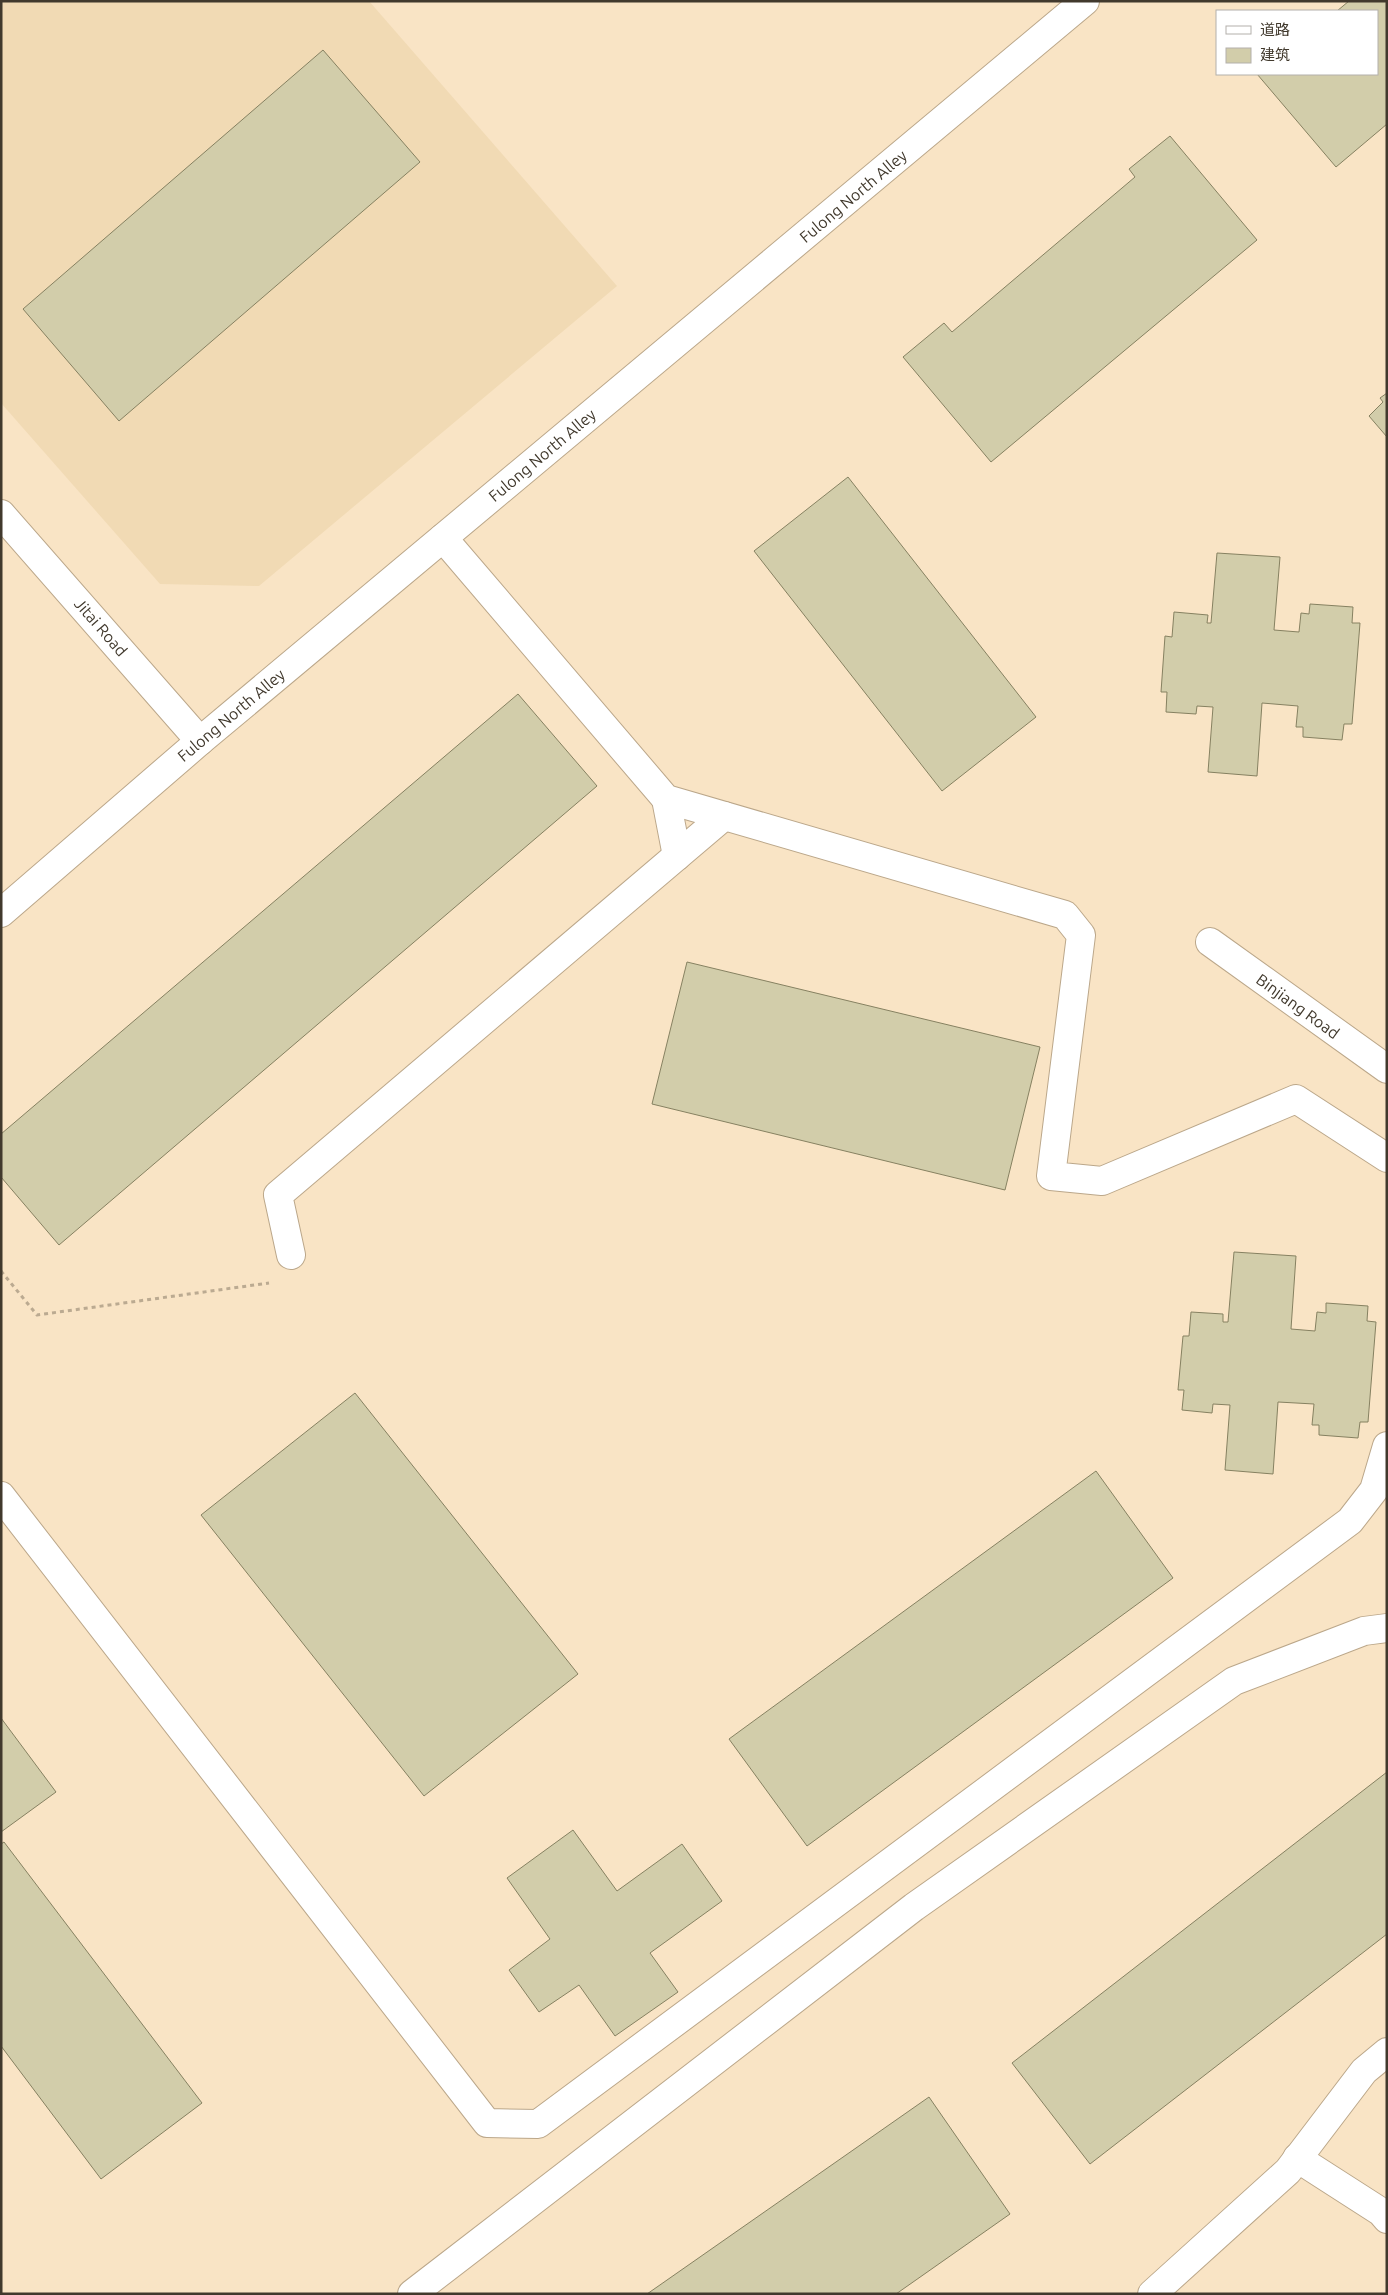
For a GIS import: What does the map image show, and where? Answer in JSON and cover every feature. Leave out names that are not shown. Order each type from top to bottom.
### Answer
[{"type":"street","name":"Fulong North Alley","points":[[1,913],[200,741],[1085,1]]},
{"type":"street","name":"Jitai Road","points":[[1,514],[200,741]]},
{"type":"street","points":[[443,538],[666,799],[677,856]]},
{"type":"street","points":[[666,799],[1065,915],[1081,935],[1051,1176],[1102,1181],[1296,1099],[1387,1158]]},
{"type":"street","points":[[291,1255],[278,1195],[724,816]]},
{"type":"street","name":"Binjiang Road","points":[[1210,942],[1387,1069]]},
{"type":"street","points":[[1,1496],[487,2123],[538,2124],[1350,1522],[1374,1490],[1387,1446]]},
{"type":"street","points":[[412,2294],[914,1907],[1234,1681],[1364,1631],[1387,1628]]},
{"type":"street","points":[[1152,2294],[1288,2170],[1364,2071],[1387,2052]]},
{"type":"street","points":[[1297,2158],[1381,2212],[1387,2220]]},
{"type":"path","points":[[1,1271],[37,1315],[270,1283]]},
{"type":"shaded area","points":[[1,1],[369,1],[617,286],[259,586],[160,584],[1,403]]},
{"type":"building","points":[[1349,1],[1387,1],[1387,124],[1336,167],[1258,75],[1378,75],[1378,10],[1338,10]]},
{"type":"building","points":[[323,50],[420,162],[119,421],[23,309]]},
{"type":"building","points":[[1170,136],[1257,240],[991,462],[903,357],[944,323],[952,332],[1135,177],[1129,169]]},
{"type":"building","points":[[1387,393],[1387,437],[1369,416],[1383,402],[1380,398]]},
{"type":"building","points":[[848,477],[1036,717],[942,791],[754,551]]},
{"type":"building","points":[[1217,553],[1280,557],[1274,630],[1299,632],[1301,613],[1309,614],[1310,604],[1353,607],[1352,623],[1360,623],[1352,724],[1344,724],[1342,740],[1303,737],[1303,727],[1296,727],[1298,706],[1262,703],[1257,776],[1208,772],[1213,707],[1197,706],[1196,714],[1166,712],[1167,692],[1161,692],[1165,636],[1172,637],[1174,612],[1208,615],[1207,623],[1211,623]]},
{"type":"building","points":[[518,694],[597,786],[59,1245],[1,1177],[1,1134]]},
{"type":"building","points":[[687,962],[1040,1047],[1005,1190],[652,1104]]},
{"type":"building","points":[[1234,1252],[1296,1256],[1291,1329],[1315,1331],[1317,1312],[1326,1313],[1326,1303],[1368,1306],[1367,1321],[1376,1322],[1368,1422],[1360,1422],[1358,1438],[1319,1435],[1319,1425],[1312,1425],[1314,1404],[1278,1402],[1273,1474],[1225,1470],[1230,1405],[1213,1404],[1212,1413],[1182,1410],[1184,1390],[1178,1390],[1183,1336],[1189,1336],[1191,1312],[1223,1314],[1223,1322],[1228,1322]]},
{"type":"building","points":[[355,1393],[578,1674],[424,1796],[201,1515]]},
{"type":"building","points":[[1096,1471],[1173,1578],[807,1846],[729,1739]]},
{"type":"building","points":[[1,1718],[56,1792],[1,1832]]},
{"type":"building","points":[[1387,1772],[1387,1934],[1090,2164],[1012,2063]]},
{"type":"building","points":[[573,1830],[617,1891],[682,1844],[722,1901],[650,1953],[678,1992],[615,2036],[579,1985],[539,2012],[509,1970],[550,1939],[507,1878]]},
{"type":"building","points":[[4,1842],[202,2103],[101,2179],[1,2046],[1,1844]]},
{"type":"building","points":[[929,2097],[1010,2214],[896,2294],[647,2294]]}]
